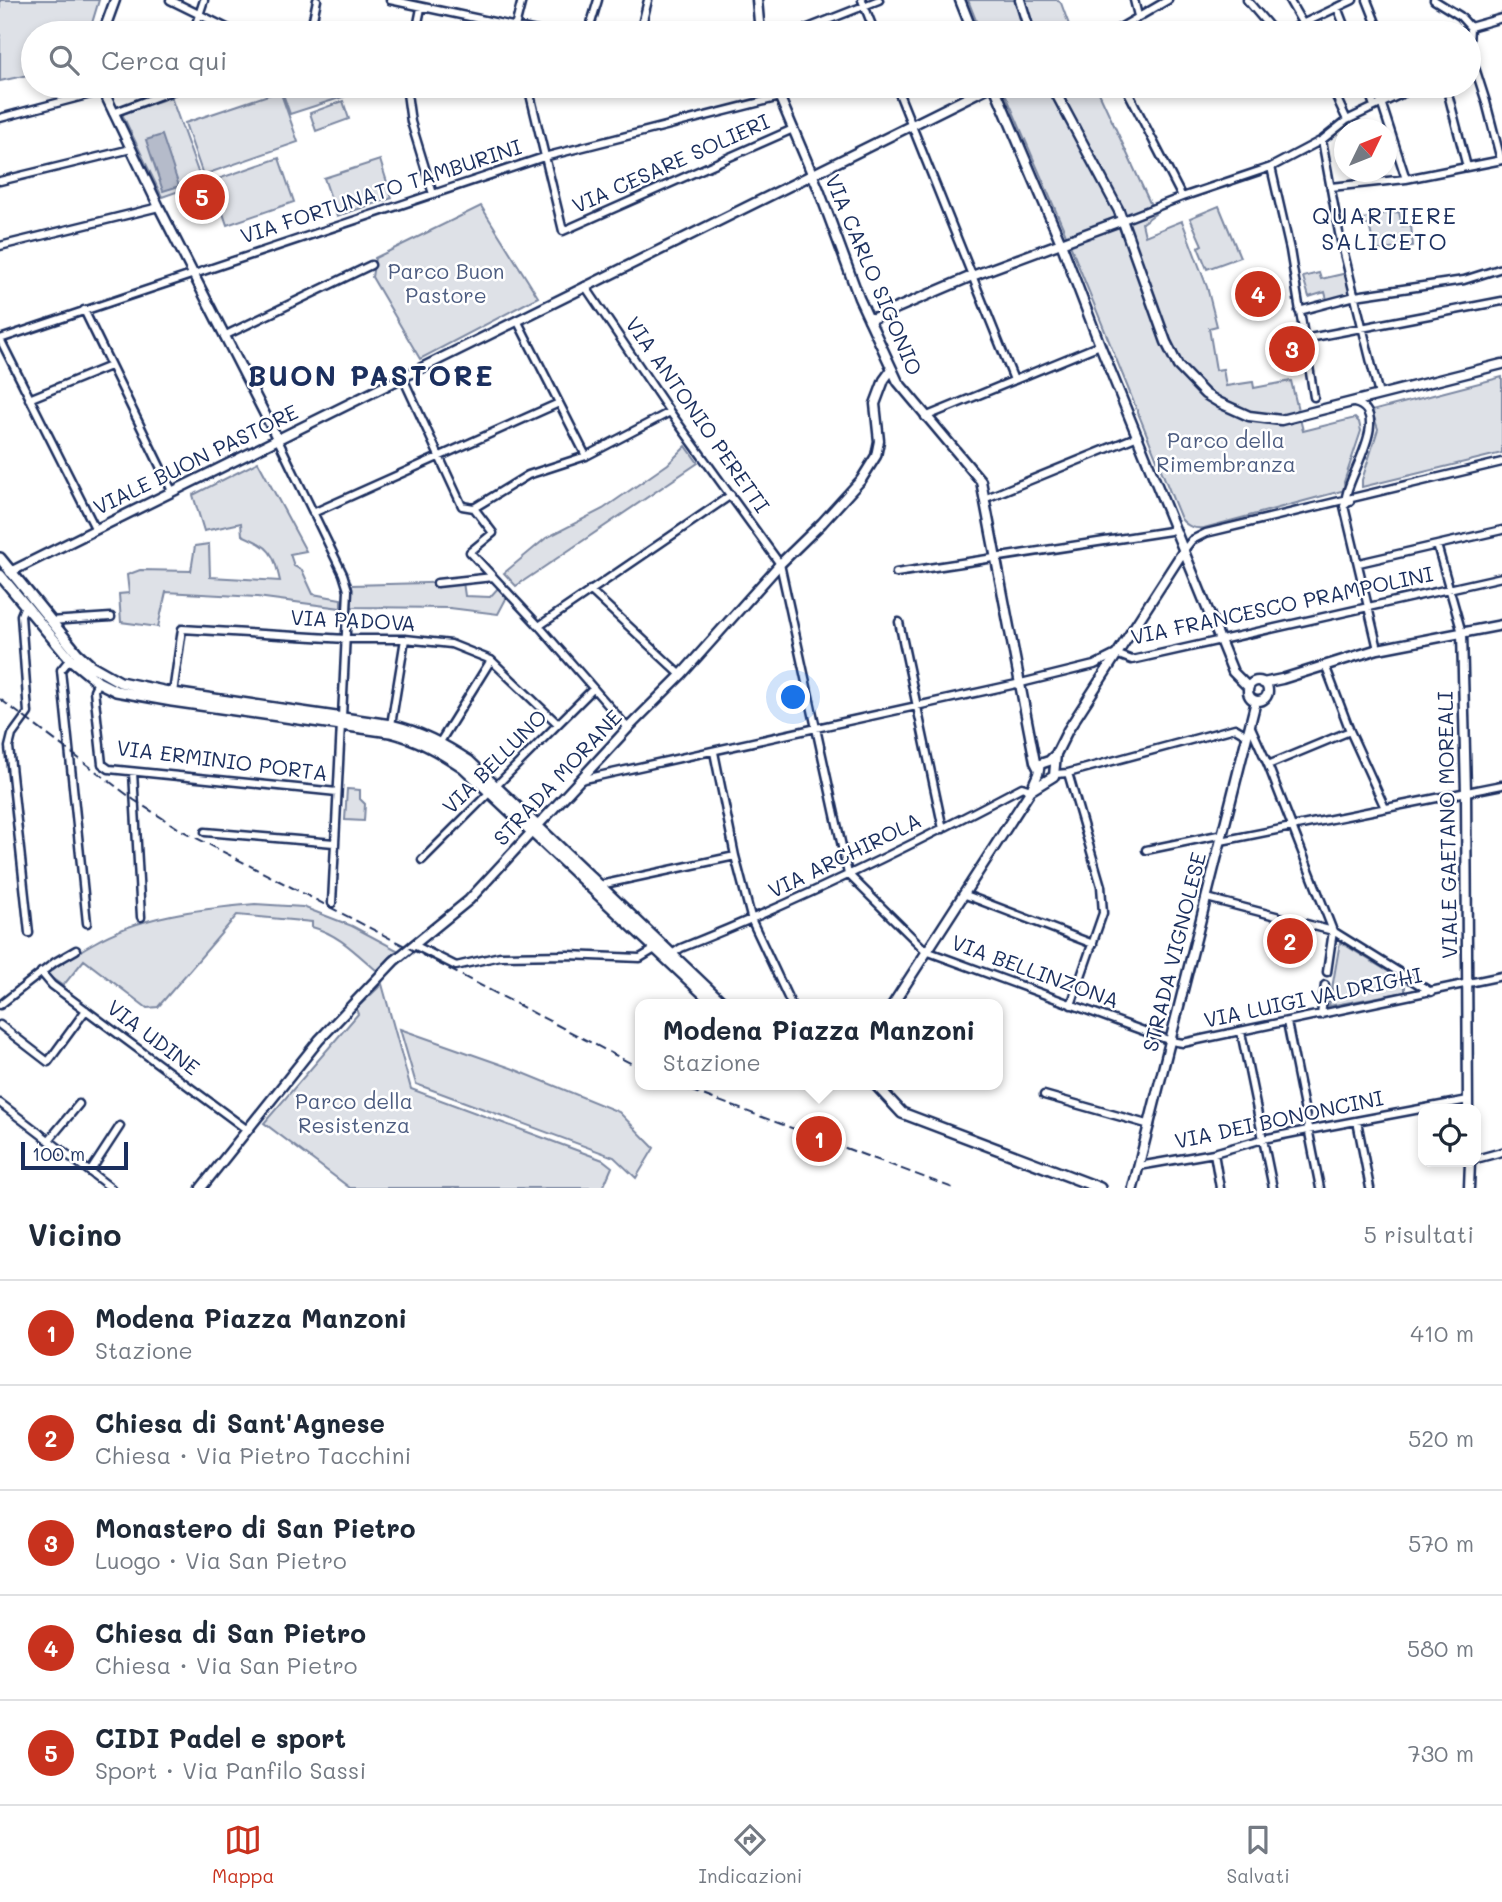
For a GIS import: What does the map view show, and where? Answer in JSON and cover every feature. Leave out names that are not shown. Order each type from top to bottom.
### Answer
[{"type":"main road","points":[[0,558],[3,576],[25,606],[73,656],[116,691],[391,728],[438,746],[493,790],[719,999]]},
{"type":"main road","points":[[3,576],[50,621],[73,656]]},
{"type":"main road","points":[[598,888],[655,949],[710,999]]},
{"type":"main road","points":[[881,1090],[902,1113],[1097,1187]]},
{"type":"street","points":[[107,21],[115,0]]},
{"type":"street","points":[[170,0],[212,21]]},
{"type":"street","points":[[197,21],[204,0]]},
{"type":"street","points":[[313,21],[317,0]]},
{"type":"street","points":[[392,0],[477,21]]},
{"type":"street","points":[[518,21],[522,0]]},
{"type":"street","points":[[592,21],[598,0]]},
{"type":"street","points":[[643,21],[648,0]]},
{"type":"street","points":[[757,0],[760,21]]},
{"type":"street","points":[[822,21],[863,3],[879,0]]},
{"type":"street","points":[[960,0],[968,21]]},
{"type":"street","points":[[1020,0],[1026,21]]},
{"type":"street","points":[[1134,0],[1139,16]]},
{"type":"street","points":[[1131,21],[1168,0]]},
{"type":"street","points":[[1247,0],[1265,21]]},
{"type":"street","points":[[1289,0],[1302,21]]},
{"type":"street","points":[[1307,21],[1353,0]]},
{"type":"street","points":[[1367,0],[1375,21]]},
{"type":"street","points":[[1434,0],[1465,21]]},
{"type":"street","points":[[863,3],[870,21]]},
{"type":"street","points":[[1337,7],[1342,21]]},
{"type":"street","points":[[418,21],[421,8]]},
{"type":"street","points":[[1481,24],[1502,18]]},
{"type":"street","points":[[1331,187],[1406,179],[1501,160],[1481,86]]},
{"type":"street","points":[[0,118],[68,98]]},
{"type":"street","points":[[106,98],[278,440],[343,574],[348,590],[332,903]]},
{"type":"street","points":[[113,113],[149,98]]},
{"type":"street","points":[[408,98],[411,122],[433,194]]},
{"type":"street","points":[[531,98],[544,157]]},
{"type":"street","name":"VIA FORTUNATO TAMBURINI","points":[[0,339],[544,157],[776,98]]},
{"type":"street","name":"VIA CARLO SIGONIO","points":[[780,98],[869,320],[892,369],[906,394],[981,481],[1032,746],[1041,774]]},
{"type":"street","points":[[901,98],[1014,380]]},
{"type":"street","name":"VIALE BUON PASTORE","points":[[3,576],[94,528],[278,440],[811,173],[968,98]]},
{"type":"street","points":[[998,98],[1061,243],[1233,672],[1248,687],[1249,696],[1255,701],[1261,700],[1282,679]]},
{"type":"street","points":[[1058,98],[1123,220],[1166,342],[1178,366],[1205,394],[1235,410],[1263,419],[1292,418],[1502,364]]},
{"type":"street","points":[[1131,98],[1182,197]]},
{"type":"street","points":[[1337,98],[1347,119]]},
{"type":"street","points":[[1374,98],[1406,179]]},
{"type":"street","points":[[1349,119],[1391,98]]},
{"type":"street","points":[[1449,98],[1467,167]]},
{"type":"street","name":"VIA CESARE SOLIERI","points":[[544,157],[563,231],[793,129]]},
{"type":"street","points":[[869,320],[972,276],[1182,197],[1271,167],[1322,140],[1334,130]]},
{"type":"street","points":[[1322,140],[1339,233],[1378,394]]},
{"type":"street","points":[[0,181],[131,149]]},
{"type":"street","points":[[1271,167],[1290,250],[1314,397]]},
{"type":"street","points":[[0,246],[159,207]]},
{"type":"street","points":[[225,336],[371,265]]},
{"type":"street","points":[[1299,311],[1355,296],[1464,280],[1502,268]]},
{"type":"street","name":"VIA ANTONIO PERETTI","points":[[585,286],[670,412],[780,564]]},
{"type":"street","points":[[1304,338],[1502,301]]},
{"type":"street","points":[[84,310],[172,491]]},
{"type":"street","points":[[517,320],[586,456]]},
{"type":"street","points":[[0,339],[94,528]]},
{"type":"street","points":[[925,417],[1100,345]]},
{"type":"street","points":[[29,399],[110,366]]},
{"type":"street","name":"STRADA MORANE","points":[[201,1188],[319,1040],[394,961],[469,900],[780,564],[832,513],[873,463],[878,441],[875,404],[892,369]]},
{"type":"street","points":[[403,378],[462,506],[474,508],[528,475],[586,456],[670,412]]},
{"type":"street","points":[[1349,402],[1364,407],[1371,425],[1370,434],[1348,486],[1346,497],[1353,499]]},
{"type":"street","points":[[313,513],[559,403]]},
{"type":"street","points":[[984,499],[1138,436]]},
{"type":"street","points":[[896,999],[1051,760],[1115,654],[1192,540],[1206,533],[1502,462]]},
{"type":"street","points":[[539,626],[730,495]]},
{"type":"street","points":[[1353,499],[1344,506],[1378,649]]},
{"type":"street","points":[[474,508],[493,533],[470,552],[628,728]]},
{"type":"street","points":[[1359,563],[1502,530]]},
{"type":"street","points":[[896,573],[1170,531]]},
{"type":"street","name":"VIALE GAETANO MOREALI","points":[[1437,545],[1462,633],[1468,1104]]},
{"type":"street","points":[[780,564],[814,729],[848,874],[926,951]]},
{"type":"street","points":[[437,583],[492,577]]},
{"type":"street","name":"VIA FRANCESCO PRAMPOLINI","points":[[580,780],[1021,683],[1094,665],[1115,654],[1132,660],[1502,577]]},
{"type":"street","points":[[590,590],[681,674]]},
{"type":"street","points":[[25,606],[20,615],[28,713],[12,735],[9,747],[29,933]]},
{"type":"street","points":[[50,621],[111,617]]},
{"type":"street","points":[[900,622],[943,829]]},
{"type":"street","points":[[1248,687],[1255,681],[1263,683],[1282,679],[1378,649],[1502,625]]},
{"type":"street","name":"VIA PADOVA","points":[[172,697],[182,629],[346,639],[405,639],[451,644],[491,660],[558,724]]},
{"type":"street","points":[[391,728],[405,639]]},
{"type":"street","points":[[73,656],[61,670],[86,923]]},
{"type":"street","points":[[438,746],[491,660]]},
{"type":"street","points":[[1325,665],[1350,731],[1385,808]]},
{"type":"street","name":"VIA ERMINIO PORTA","points":[[100,678],[94,690],[102,764],[109,769],[337,792]]},
{"type":"street","points":[[1263,683],[1267,694]]},
{"type":"street","name":"VIA BELLUNO","points":[[422,860],[593,689]]},
{"type":"street","name":"STRADA VIGNOLESE","points":[[1133,1188],[1255,701]]},
{"type":"street","points":[[1250,725],[1333,931],[1327,972]]},
{"type":"street","points":[[1041,774],[1068,773],[1235,728],[1247,735]]},
{"type":"street","points":[[1268,765],[1350,731]]},
{"type":"street","points":[[1032,746],[1051,760],[1056,774]]},
{"type":"street","points":[[715,752],[735,856],[751,920],[789,999]]},
{"type":"street","points":[[133,772],[141,917]]},
{"type":"street","points":[[1068,773],[1101,886],[1103,913],[1071,1004]]},
{"type":"street","points":[[1146,849],[1292,827],[1502,785]]},
{"type":"street","name":"VIA ARCHIROLA","points":[[672,954],[751,920],[943,829],[1022,788],[1031,790]]},
{"type":"street","points":[[205,832],[334,844]]},
{"type":"street","points":[[598,888],[735,856]]},
{"type":"street","points":[[963,894],[1093,944]]},
{"type":"street","points":[[1207,898],[1333,931],[1431,992]]},
{"type":"street","points":[[414,945],[456,966],[500,956],[640,958],[655,949]]},
{"type":"street","points":[[0,1004],[41,972],[76,950]]},
{"type":"street","name":"VIA BELLINZONA","points":[[926,951],[1171,1041]]},
{"type":"street","name":"VIA UDINE","points":[[41,972],[52,985],[246,1129]]},
{"type":"street","name":"VIA LUIGI VALDRIGHI","points":[[1171,1041],[1183,1043],[1241,1032],[1502,976]]},
{"type":"street","points":[[1321,1014],[1325,985]]},
{"type":"street","points":[[0,1026],[48,1062],[86,1010]]},
{"type":"street","points":[[1287,1022],[1320,1188]]},
{"type":"street","points":[[1241,1032],[1273,1188]]},
{"type":"street","points":[[1044,1095],[1150,1125]]},
{"type":"street","points":[[0,1103],[111,1188]]},
{"type":"street","points":[[49,1140],[79,1104]]},
{"type":"street","name":"VIA DEI BONONCINI","points":[[1139,1166],[1214,1153],[1308,1130],[1418,1112]]},
{"type":"street","points":[[1356,1121],[1370,1188]]},
{"type":"street","points":[[90,1172],[120,1126]]},
{"type":"street","points":[[1481,1158],[1502,1152]]},
{"type":"street","points":[[1214,1153],[1220,1188]]},
{"type":"street","points":[[1469,1188],[1470,1167]]},
{"type":"green space","points":[[0,0],[99,0],[93,21],[21,21],[21,77],[0,81]]},
{"type":"green space","points":[[968,0],[1057,0],[1061,3],[1068,21],[976,21]]},
{"type":"green space","points":[[171,98],[202,183],[162,197],[122,114]]},
{"type":"green space","points":[[259,98],[282,98],[298,142],[203,175],[185,123]]},
{"type":"green space","points":[[284,98],[339,98],[290,114]]},
{"type":"green space","name":"Parco della Rimembranza","points":[[1007,98],[1102,98],[1155,214],[1142,223],[1145,236],[1182,221],[1207,287],[1217,326],[1209,328],[1216,370],[1223,369],[1226,386],[1253,382],[1254,388],[1291,381],[1303,431],[1355,418],[1359,422],[1361,431],[1344,482],[1345,490],[1204,528],[1186,524],[1181,519],[1064,230]]},
{"type":"green space","points":[[343,101],[349,119],[316,131],[310,113]]},
{"type":"green space","points":[[279,158],[294,202],[227,225],[212,181]]},
{"type":"green space","points":[[380,160],[392,198],[337,216],[324,178]]},
{"type":"green space","name":"Parco Buon Pastore","points":[[481,206],[538,297],[420,359],[372,277],[375,258]]},
{"type":"green space","points":[[1219,206],[1240,257],[1207,269],[1198,247],[1202,245],[1190,218]]},
{"type":"green space","points":[[1399,212],[1402,226],[1411,225],[1413,246],[1375,251],[1369,225],[1364,225],[1363,219]]},
{"type":"green space","points":[[1319,273],[1321,279],[1347,273],[1352,293],[1327,300],[1325,292],[1309,297],[1303,277]]},
{"type":"green space","points":[[1502,377],[1502,453],[1362,487],[1378,429],[1372,411]]},
{"type":"green space","points":[[686,446],[698,463],[516,586],[504,573],[546,538],[603,509],[668,464]]},
{"type":"green space","points":[[258,462],[306,551],[290,554],[294,566],[302,570],[313,594],[341,599],[341,608],[257,597],[166,592],[158,627],[121,622],[119,594],[129,593],[127,575],[140,570],[191,571],[195,546],[209,544],[210,577],[280,581],[273,557],[265,547],[242,535],[241,523],[204,531],[193,495]]},
{"type":"green space","points":[[463,582],[465,596],[490,597],[498,588],[508,595],[498,614],[450,608],[351,607],[352,585]]},
{"type":"green space","points":[[347,789],[360,790],[360,799],[365,804],[364,821],[345,820]]},
{"type":"green space","points":[[255,904],[303,907],[352,926],[397,950],[377,971],[338,939],[312,927],[312,922],[237,915],[158,1007],[147,1008],[84,960],[63,986],[46,974],[92,944],[130,926],[192,911]]},
{"type":"green space","points":[[1340,942],[1405,982],[1405,992],[1329,1006]]},
{"type":"green space","name":"Parco della Resistenza","points":[[382,984],[411,1089],[603,1160],[612,1167],[603,1188],[350,1188],[264,1123],[358,1014],[356,1009]]},
{"type":"green space","points":[[400,1029],[511,1068],[619,1112],[654,1148],[636,1178],[614,1157],[416,1084]]},
{"type":"water","points":[[162,135],[179,186],[163,191],[146,140]]},
{"type":"railway","points":[[0,699],[134,800],[181,830],[635,1065]]},
{"type":"railway","points":[[689,1090],[953,1188]]},
{"type":"place","name":"CIDI Padel e sport","points":[[202,197]]},
{"type":"place","name":"Chiesa di San Pietro","points":[[1258,294]]},
{"type":"place","name":"Monastero di San Pietro","points":[[1292,349]]},
{"type":"place","name":"Chiesa di Sant'Agnese","points":[[1290,941]]},
{"type":"place","name":"Modena Piazza Manzoni","points":[[819,1139]]},
{"type":"district","name":"QUARTIERE SALICETO","points":[[1385,229]]},
{"type":"district","name":"BUON PASTORE","points":[[371,376]]}]
